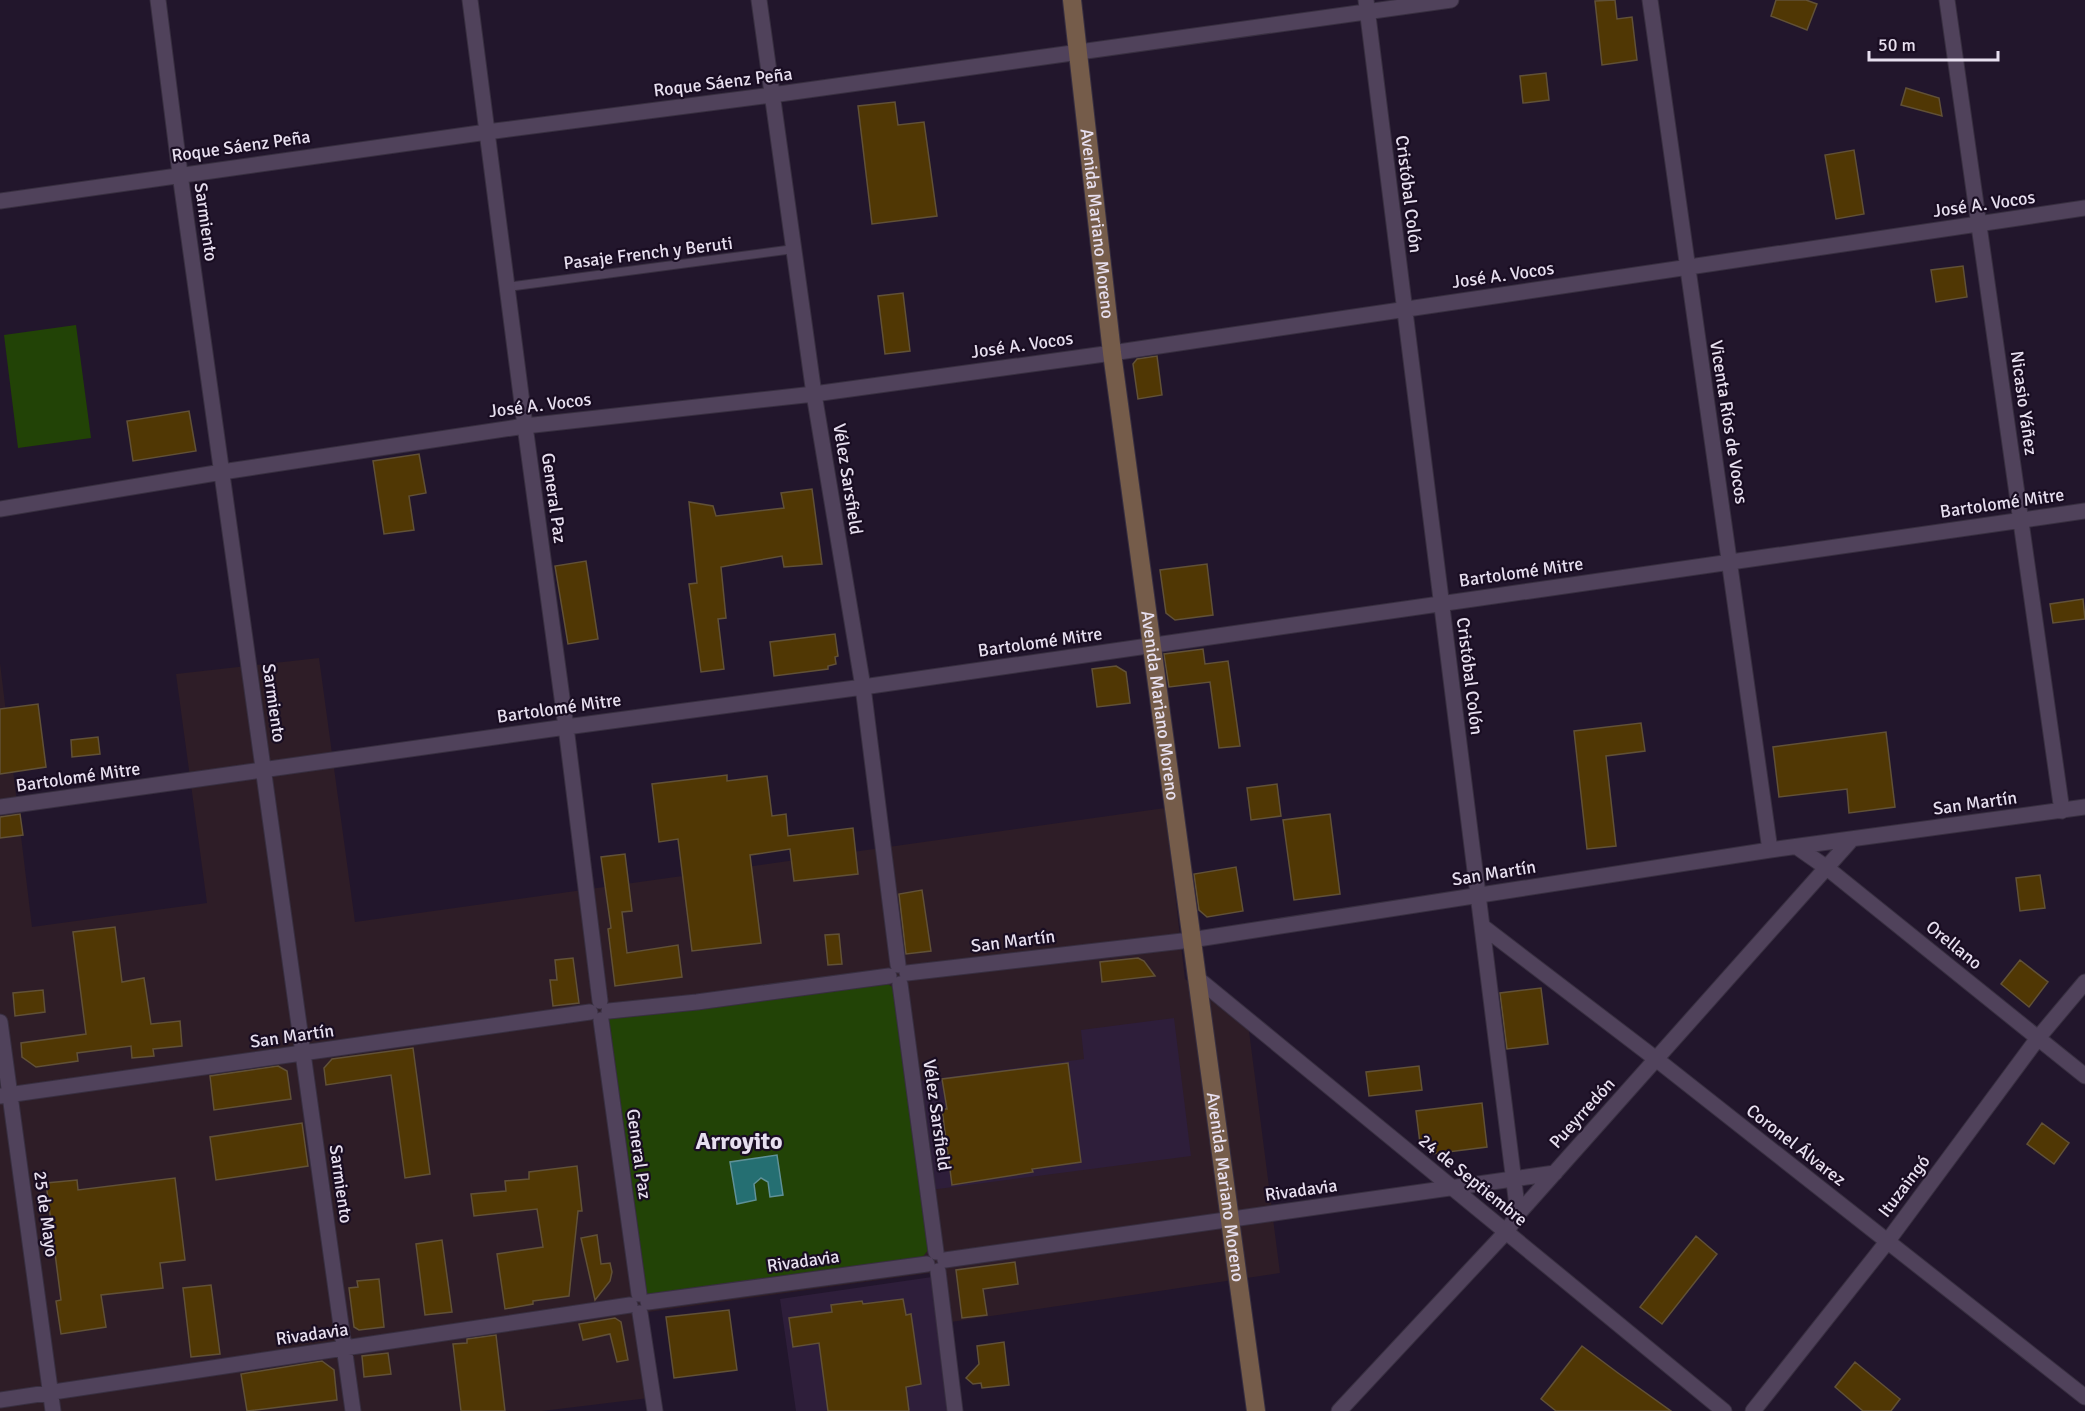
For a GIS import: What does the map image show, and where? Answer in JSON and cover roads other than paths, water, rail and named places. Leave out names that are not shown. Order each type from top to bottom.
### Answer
[{"type":"main road","name":"Avenida Mariano Moreno","points":[[1072,0],[1112,353],[1150,645],[1256,1411]]},
{"type":"street","name":"Sarmiento","points":[[158,0],[180,174],[353,1411]]},
{"type":"street","name":"General Paz","points":[[470,0],[566,727],[600,1011],[655,1411]]},
{"type":"street","name":"Vélez Sarsfield","points":[[759,0],[814,394],[863,687],[956,1411]]},
{"type":"street","name":"Roque Sáenz Peña","points":[[0,201],[180,174],[1079,53],[1366,6],[1451,0]]},
{"type":"street","name":"Vicenta Ríos de Vocos","points":[[1650,0],[1685,267],[1730,562],[1770,850]]},
{"type":"street","name":"Nicasio Yáñez","points":[[1947,0],[2062,811]]},
{"type":"street","name":"Cristóbal Colón","points":[[1366,6],[1518,1214]]},
{"type":"street","name":"José A. Vocos","points":[[0,509],[222,472],[525,426],[814,394],[1112,353],[2085,208]]},
{"type":"street","name":"Bartolomé Mitre","points":[[0,807],[863,687],[2085,511]]},
{"type":"street","name":"San Martín","points":[[5,1096],[600,1011],[697,1002],[899,974],[1191,940],[1770,850],[2085,807]]},
{"type":"street","name":"Pueyrredón","points":[[1339,1411],[1506,1232],[1518,1214],[1852,839]]},
{"type":"street","name":"Orellano","points":[[1797,847],[1827,868],[2085,1076]]},
{"type":"street","name":"Coronel Álvarez","points":[[1482,926],[1656,1059],[2085,1397]]},
{"type":"street","name":"24 de Septiembre","points":[[1197,978],[1724,1411]]},
{"type":"street","name":"Ituzaingó","points":[[1753,1411],[1887,1242],[2038,1038],[2085,982]]},
{"type":"street","name":"25 de Mayo","points":[[0,1023],[5,1096],[52,1411]]},
{"type":"street","name":"Rivadavia","points":[[0,1400],[639,1303],[1555,1173]]},
{"type":"lane","name":"Pasaje French y Beruti","points":[[507,287],[794,249]]},
{"type":"district","name":"Arroyito","points":[[739,1141]]}]
